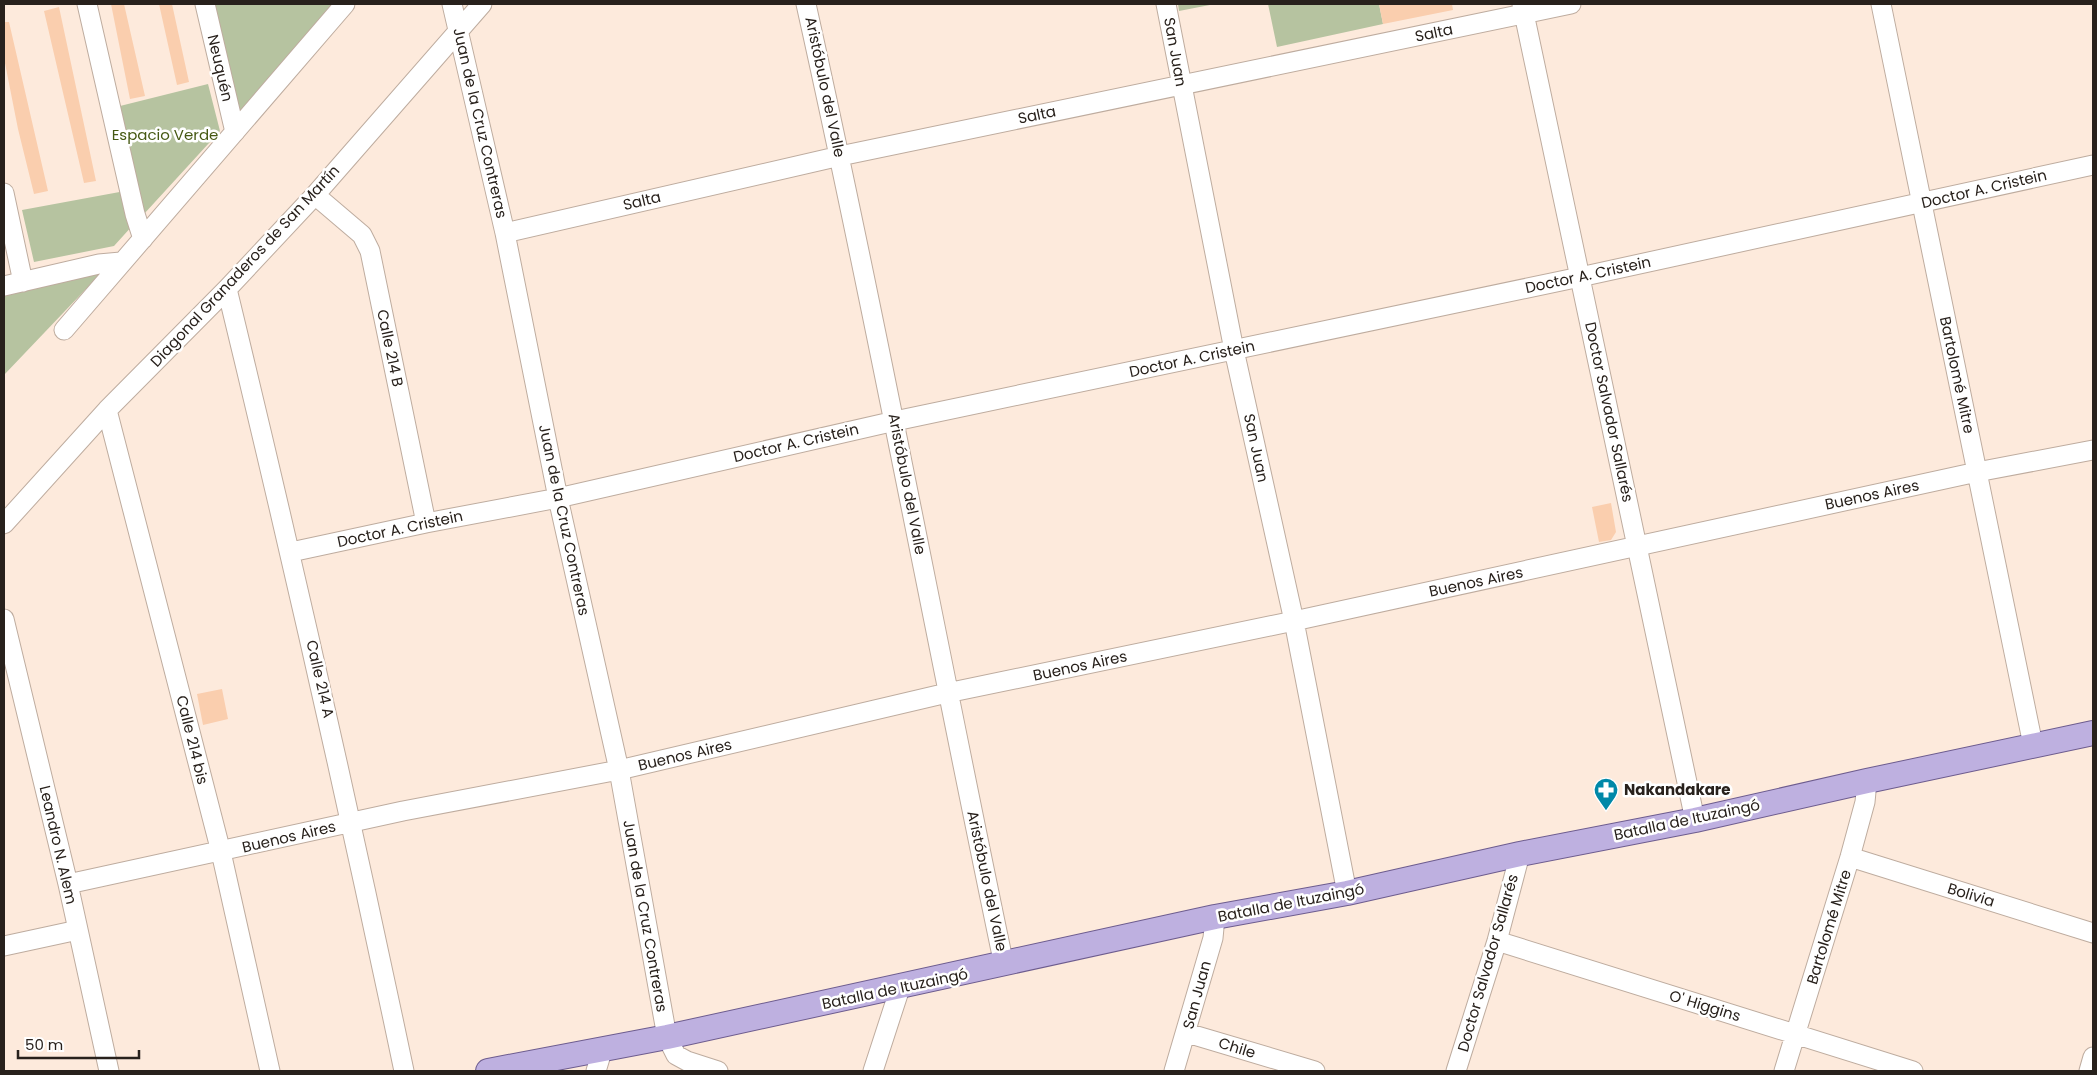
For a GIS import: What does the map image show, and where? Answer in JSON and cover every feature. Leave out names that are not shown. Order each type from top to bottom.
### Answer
[{"type":"main road","name":"Batalla de Ituzaingó","points":[[488,1071],[667,1037],[900,988],[1215,917],[1347,893],[1520,854],[1694,820],[1867,780],[2093,733]]},
{"type":"street","points":[[87,4],[135,214],[143,239]]},
{"type":"street","name":"Neuquén","points":[[205,4],[235,132]]},
{"type":"street","points":[[64,330],[345,4]]},
{"type":"street","name":"Juan de la Cruz Contreras","points":[[452,4],[505,233],[558,498],[619,770],[667,1037]]},
{"type":"street","name":"Diagonal Granaderos de San Martín","points":[[4,524],[107,410],[227,289],[315,195],[459,28],[483,4]]},
{"type":"street","name":"Aristóbulo del Valle","points":[[806,4],[840,156],[895,421],[947,693],[1004,965]]},
{"type":"street","name":"San Juan","points":[[1166,4],[1234,350],[1294,621],[1347,893]]},
{"type":"street","name":"Salta","points":[[505,233],[840,156],[1181,85],[1524,9],[1571,4]]},
{"type":"street","name":"Bartolomé Mitre","points":[[1881,4],[2032,745]]},
{"type":"street","name":"Doctor Salvador Sallarés","points":[[1524,9],[1694,820]]},
{"type":"street","name":"Doctor A. Cristein","points":[[291,552],[426,523],[558,498],[895,421],[1580,277],[2093,165]]},
{"type":"street","points":[[4,193],[23,282]]},
{"type":"street","name":"Calle 214 B","points":[[315,195],[362,235],[370,251],[426,523]]},
{"type":"street","points":[[4,286],[99,264],[121,262]]},
{"type":"street","name":"Calle 214 A","points":[[227,289],[291,552],[352,822],[404,1071]]},
{"type":"street","name":"Calle 214 bis","points":[[107,410],[220,852],[270,1071]]},
{"type":"street","name":"Buenos Aires","points":[[68,884],[352,822],[619,770],[947,693],[1294,621],[1977,472],[2093,450]]},
{"type":"street","name":"Leandro N. Alem","points":[[4,619],[68,884],[109,1071]]},
{"type":"street","name":"Bartolomé Mitre","points":[[1784,1071],[1850,857],[1865,802],[1867,780]]},
{"type":"street","name":"Doctor Salvador Sallarés","points":[[1456,1071],[1497,942],[1520,854]]},
{"type":"street","name":"Bolivia","points":[[1850,857],[2093,933]]},
{"type":"street","name":"San Juan","points":[[1174,1071],[1187,1033],[1213,938],[1215,917]]},
{"type":"street","points":[[4,946],[78,930]]},
{"type":"street","name":"O' Higgins","points":[[1497,942],[1913,1071]]},
{"type":"street","points":[[873,1071],[900,988]]},
{"type":"street","name":"Chile","points":[[1187,1033],[1316,1071]]},
{"type":"street","points":[[667,1037],[676,1055],[687,1061],[718,1071]]},
{"type":"street","points":[[596,1071],[603,1048]]},
{"type":"street","points":[[2089,1071],[2093,1057]]},
{"type":"green space","name":"Espacio Verde","points":[[213,4],[334,4],[238,116]]},
{"type":"green space","points":[[1178,4],[1215,4],[1179,11]]},
{"type":"green space","points":[[1268,4],[1379,4],[1383,24],[1277,47]]},
{"type":"green space","name":"Espacio Verde","points":[[208,84],[220,131],[144,214],[120,106]]},
{"type":"green space","points":[[125,191],[133,225],[114,246],[34,262],[22,210]]},
{"type":"green space","points":[[105,269],[4,375],[4,293]]},
{"type":"building","points":[[111,4],[124,4],[145,96],[130,99]]},
{"type":"building","points":[[159,4],[172,4],[189,82],[177,85]]},
{"type":"building","points":[[1379,4],[1452,4],[1453,10],[1383,24]]},
{"type":"building","points":[[59,7],[96,181],[84,183],[44,11]]},
{"type":"building","points":[[4,22],[9,22],[48,191],[34,194],[18,129],[4,58]]},
{"type":"building","points":[[1611,503],[1616,532],[1611,540],[1599,542],[1592,507]]},
{"type":"building","points":[[222,689],[228,719],[203,725],[197,694]]},
{"type":"place","name":"Nakandakare","points":[[1606,811]]}]
